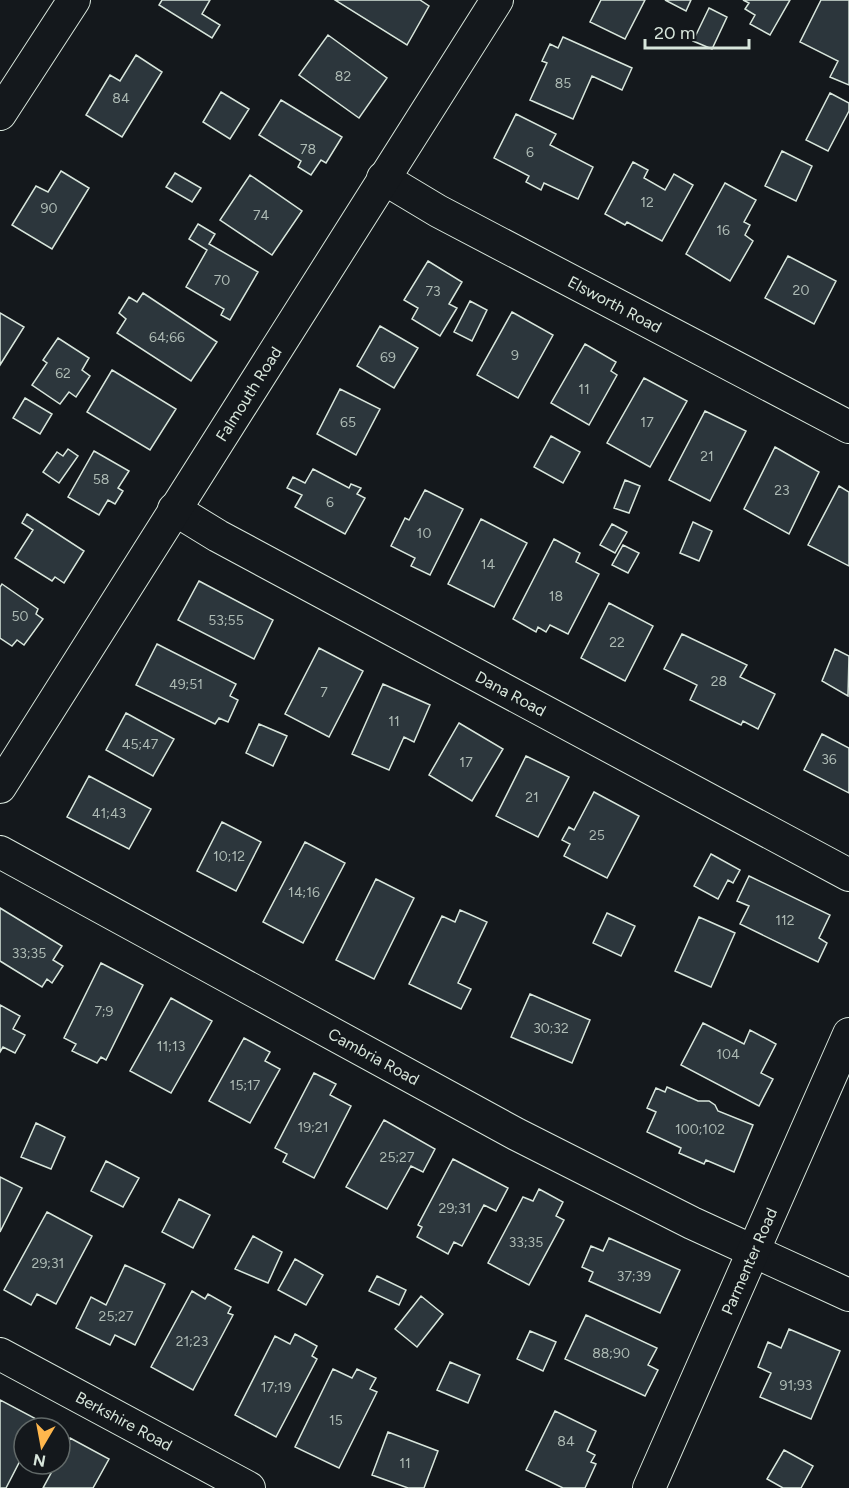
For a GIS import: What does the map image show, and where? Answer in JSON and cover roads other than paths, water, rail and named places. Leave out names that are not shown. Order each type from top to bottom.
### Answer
[{"type":"street","points":[[0,114],[9,79],[74,0]]},
{"type":"street","name":"Falmouth Road","points":[[0,787],[497,0]]},
{"type":"street","name":"Elsworth Road","points":[[384,178],[438,211],[849,428]]},
{"type":"street","name":"Dana Road","points":[[174,509],[218,536],[849,875]]},
{"type":"street","name":"Cambria Road","points":[[0,852],[516,1134],[692,1223],[849,1295]]},
{"type":"street","name":"Parmenter Road","points":[[649,1488],[849,1034]]},
{"type":"street","name":"Berkshire Road","points":[[0,1354],[249,1488]]}]
